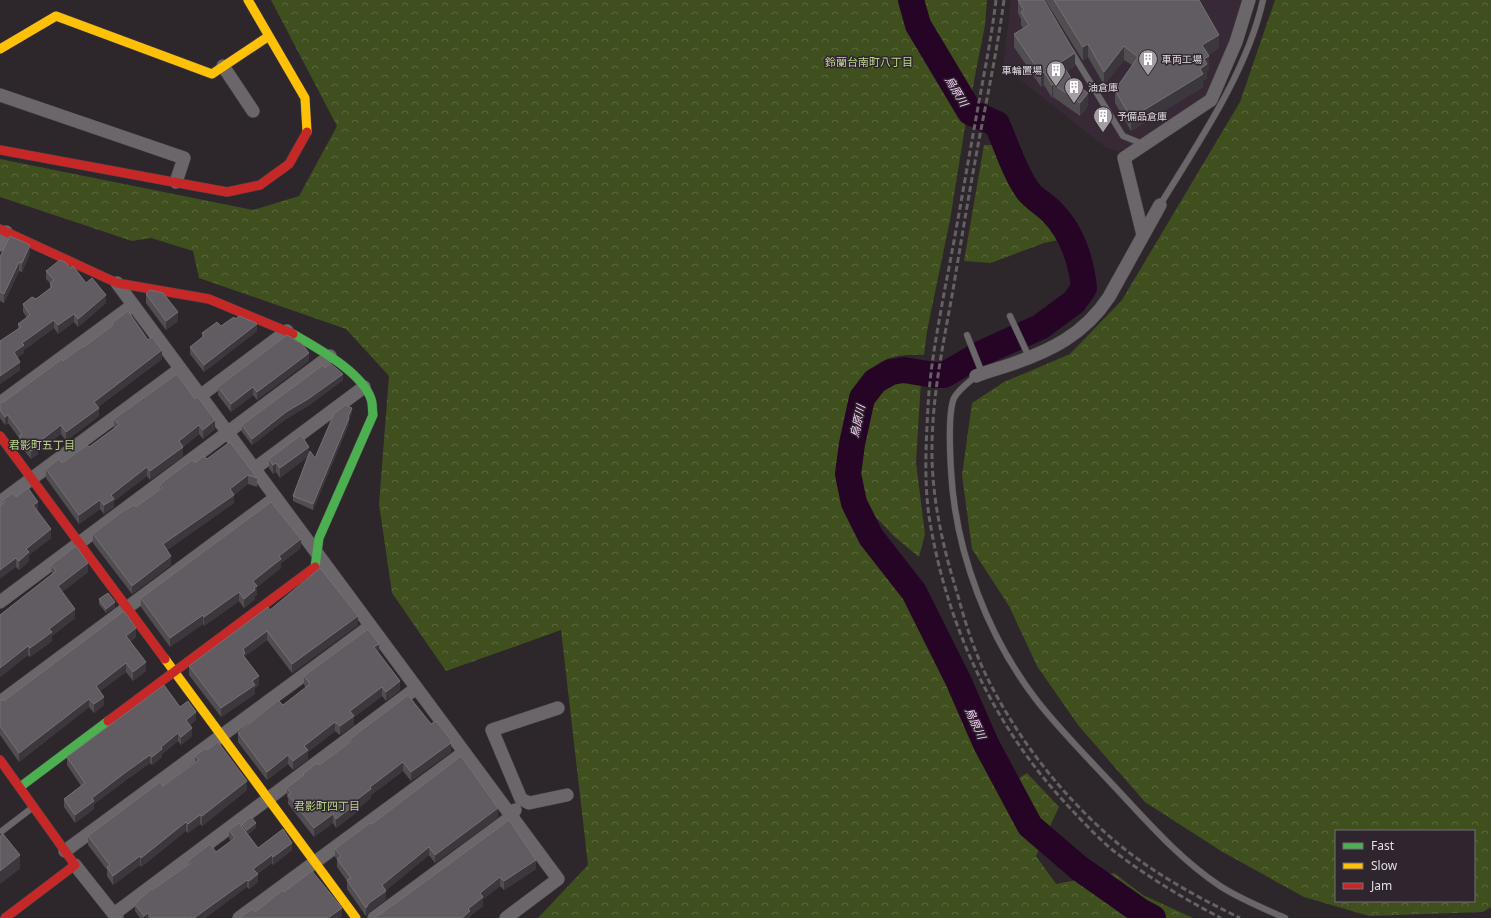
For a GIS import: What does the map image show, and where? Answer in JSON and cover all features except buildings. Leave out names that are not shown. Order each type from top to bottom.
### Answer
[{"type":"street","points":[[0,150],[227,192],[260,185],[290,164],[307,133],[306,98],[248,0]]},
{"type":"street","points":[[1144,235],[1124,158],[1211,100],[1236,42],[1248,0]]},
{"type":"street","points":[[0,49],[56,16],[212,74],[269,36]]},
{"type":"street","points":[[224,66],[253,111]]},
{"type":"street","points":[[0,95],[184,158],[176,182]]},
{"type":"street","points":[[979,372],[1065,342],[1082,329],[1100,312],[1160,205]]},
{"type":"street","points":[[0,245],[3,230],[117,283],[209,299],[287,331],[330,356],[358,378],[371,399],[373,415],[319,538],[318,555],[315,568],[20,787]]},
{"type":"street","points":[[117,283],[318,555],[369,627],[558,879],[506,918]]},
{"type":"street","points":[[0,403],[133,305]]},
{"type":"street","points":[[200,396],[287,331]]},
{"type":"street","points":[[0,602],[330,356]]},
{"type":"street","points":[[0,502],[180,369]]},
{"type":"street","points":[[254,469],[364,387]]},
{"type":"street","points":[[0,436],[127,606],[267,800],[356,918]]},
{"type":"street","points":[[0,702],[127,606],[275,498]]},
{"type":"street","points":[[65,851],[369,627]]},
{"type":"street","points":[[0,760],[75,865],[115,916],[415,689]]},
{"type":"street","points":[[558,708],[492,730],[521,799],[529,803],[567,795]]},
{"type":"street","points":[[239,918],[463,753]]},
{"type":"street","points":[[374,918],[511,817],[521,799]]},
{"type":"street","points":[[5,918],[75,865]]},
{"type":"lane","points":[[1160,205],[1224,97],[1253,36],[1263,0]]},
{"type":"lane","points":[[1068,46],[1123,136],[1138,142],[1141,146]]},
{"type":"lane","points":[[1010,316],[1028,355]]},
{"type":"lane","points":[[967,335],[979,372],[954,398],[951,418],[953,502],[962,548],[978,594],[1019,675],[1038,702],[1067,736],[1157,832],[1188,861],[1220,886],[1247,901],[1285,918]]},
{"type":"lane","points":[[0,839],[1,830],[34,807]]},
{"type":"shaded area","points":[[1011,0],[1244,0],[1240,17],[1205,97],[1131,147],[1118,151],[1105,147],[1003,66]]},
{"type":"green space","points":[[271,0],[987,0],[985,25],[965,127],[950,220],[927,331],[924,355],[896,356],[882,361],[869,374],[863,387],[875,389],[903,379],[921,381],[916,463],[925,534],[919,557],[895,537],[867,508],[850,517],[924,600],[961,671],[1003,789],[1027,773],[1059,807],[1036,856],[1056,884],[1114,873],[1143,895],[1193,918],[538,918],[588,865],[561,630],[446,671],[392,593],[379,504],[389,376],[346,329],[199,278],[193,251],[151,238],[132,241],[0,197],[0,159],[253,210],[299,196],[337,126]]},
{"type":"green space","points":[[1275,0],[1491,0],[1491,907],[1483,912],[1369,916],[1304,897],[1221,851],[1145,802],[1078,725],[1037,666],[1009,606],[972,549],[962,475],[972,403],[1004,382],[1070,354],[1122,300],[1240,102]]},
{"type":"green space","points":[[984,145],[998,145],[999,164],[1018,192],[1050,218],[1058,240],[1044,243],[991,263],[964,261]]},
{"type":"waterway","name":"烏原川","points":[[911,0],[918,25],[970,112],[997,124],[1015,167],[1028,191],[1033,197],[1051,211],[1065,228],[1078,256],[1084,288],[1074,302],[1040,327],[982,353],[944,375],[934,375],[904,370],[891,372],[875,381],[862,398],[852,444],[848,474],[854,503],[871,537],[914,592],[958,680],[986,744],[1030,826],[1079,868],[1140,911],[1153,918]]},
{"type":"railway","points":[[996,0],[989,47],[937,332],[929,392],[926,462],[927,503],[937,557],[961,635],[977,673],[996,709],[1018,744],[1043,777],[1086,825],[1115,852],[1166,887],[1221,918]]},
{"type":"railway","points":[[1004,0],[942,352],[933,415],[933,475],[940,528],[948,562],[963,615],[984,671],[1012,721],[1045,769],[1084,813],[1105,833],[1140,861],[1182,888],[1240,918]]},
{"type":"traffic: fast","points":[[293,334],[338,362],[358,379],[366,389],[371,399],[373,415],[319,538],[315,567]]},
{"type":"traffic: fast","points":[[20,787],[108,721]]},
{"type":"traffic: slow","points":[[248,0],[305,98],[307,132]]},
{"type":"traffic: slow","points":[[0,49],[56,16],[212,74],[269,36]]},
{"type":"traffic: slow","points":[[165,659],[356,918]]},
{"type":"traffic: jam","points":[[0,150],[227,192],[260,185],[289,164],[307,132]]},
{"type":"traffic: jam","points":[[0,229],[117,283],[209,299],[293,334]]},
{"type":"traffic: jam","points":[[0,436],[165,659]]},
{"type":"traffic: jam","points":[[108,721],[315,567]]},
{"type":"traffic: jam","points":[[0,760],[75,865],[5,918]]},
{"type":"place","name":"車両工場","points":[[1148,76]]},
{"type":"place","name":"車輪置場","points":[[1056,87]]},
{"type":"place","name":"油倉庫","points":[[1074,104]]},
{"type":"place","name":"予備品倉庫","points":[[1103,133]]},
{"type":"district","name":"鈴蘭台南町八丁目","points":[[869,61]]},
{"type":"district","name":"君影町五丁目","points":[[42,444]]},
{"type":"district","name":"君影町四丁目","points":[[327,805]]}]
